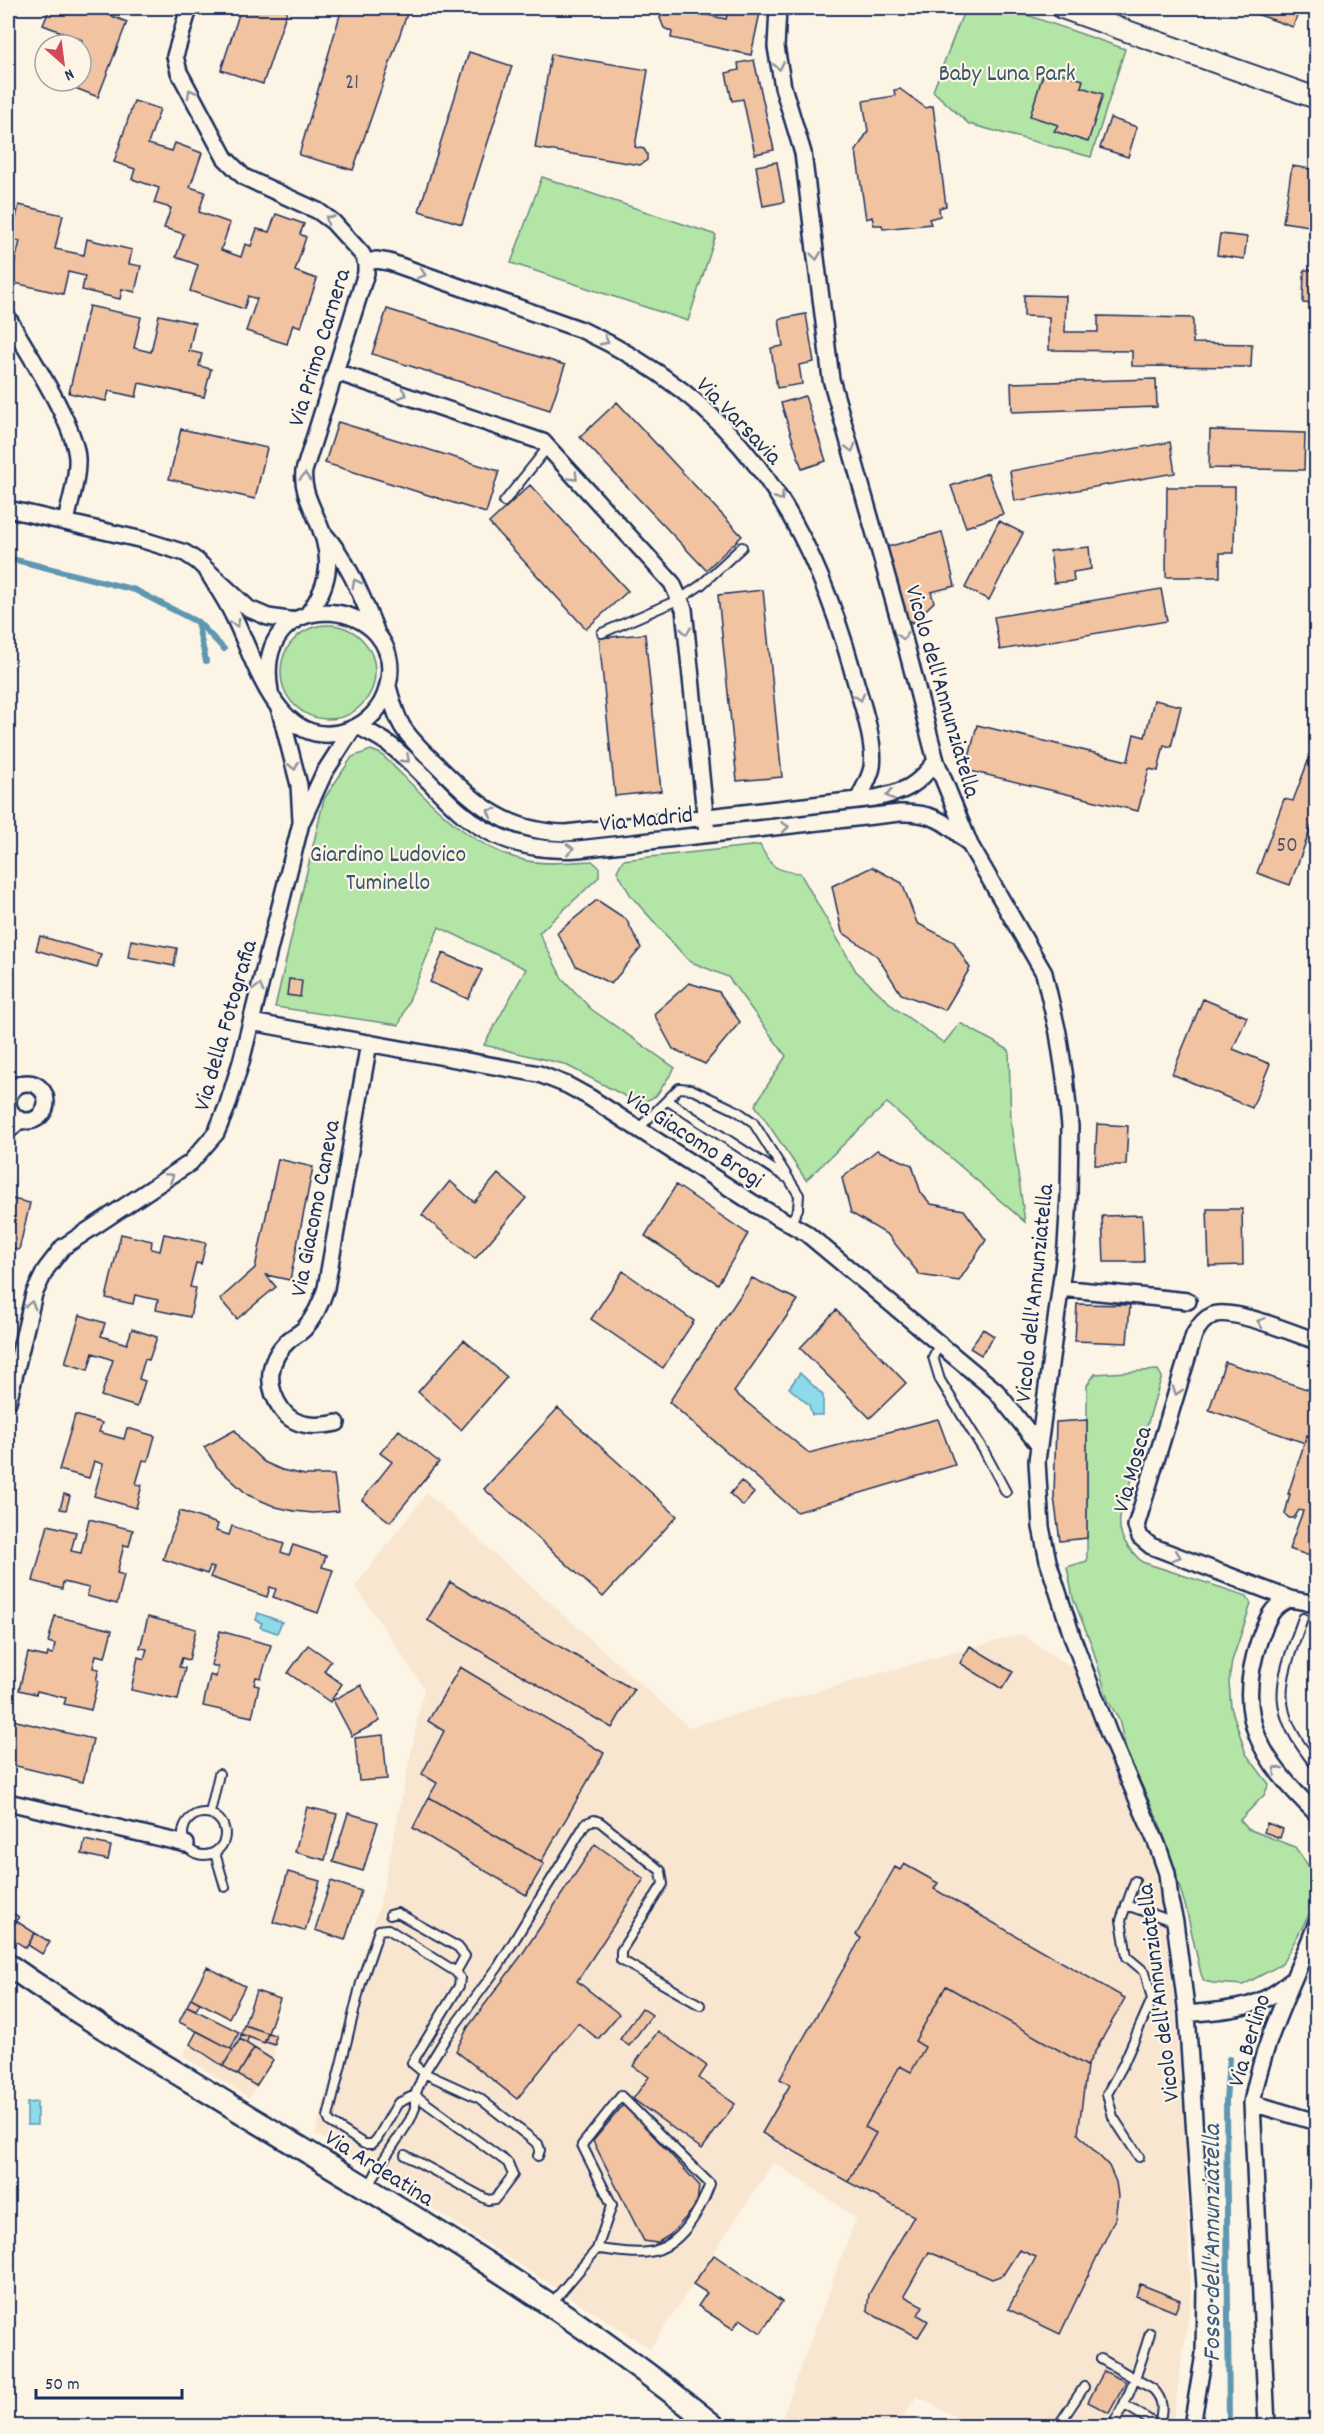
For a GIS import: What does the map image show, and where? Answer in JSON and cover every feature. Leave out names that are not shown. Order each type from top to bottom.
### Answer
[{"type":"main road","name":"Via Ardeatina","points":[[8,1965],[87,2019],[369,2189],[550,2305],[714,2427]]},
{"type":"street","name":"Via Primo Carnera","points":[[189,8],[175,56],[179,72],[225,158],[244,177],[325,215],[355,245],[366,263],[366,273],[304,471],[304,486],[322,531],[328,559],[327,580],[321,596],[301,618]]},
{"type":"street","name":"Vicolo dell'Annunziatella","points":[[778,8],[776,47],[783,87],[803,153],[831,379],[936,760],[970,845],[1044,973],[1058,1033],[1070,1126],[1068,1223],[1038,1444],[1037,1476],[1041,1527],[1048,1561],[1096,1702],[1157,1844],[1167,1873],[1187,2014],[1205,2312],[1204,2354],[1192,2427]]},
{"type":"street","points":[[1062,8],[1317,98]]},
{"type":"street","name":"Via Varsavia","points":[[366,263],[376,260],[389,262],[599,338],[666,379],[699,405],[738,442],[766,476],[793,518],[812,556],[837,619],[865,716],[872,755],[872,770],[858,800]]},
{"type":"street","points":[[8,318],[65,420],[76,448],[77,469],[66,522]]},
{"type":"street","points":[[336,372],[549,445],[557,458],[672,583],[684,609],[707,834]]},
{"type":"street","points":[[8,509],[167,546],[191,557],[208,572],[249,609],[268,616],[301,618],[331,611],[345,613],[369,626],[388,656],[390,666],[388,687],[380,706],[366,721],[336,733],[318,733],[301,728],[280,711],[255,666],[233,616],[208,572]]},
{"type":"street","name":"Via Primo Carnera","points":[[322,531],[345,563],[359,589],[378,637]]},
{"type":"street","points":[[270,691],[267,666],[270,653],[276,641],[301,618]]},
{"type":"street","name":"Via Madrid","points":[[388,687],[402,725],[422,750],[478,805],[516,824],[545,832],[566,833],[858,800],[902,791],[921,778],[936,760]]},
{"type":"street","name":"Via della Fotografia","points":[[280,711],[299,785],[301,823]]},
{"type":"street","name":"Via Madrid","points":[[355,727],[398,752],[473,822],[519,844],[542,849],[567,849],[913,813],[929,815],[939,820],[970,845]]},
{"type":"street","name":"Via della Fotografia","points":[[8,1402],[34,1294],[46,1269],[63,1247],[77,1235],[190,1163],[210,1142],[221,1124],[228,1107],[251,1022],[301,823],[324,773],[355,727]]},
{"type":"street","points":[[760,811],[762,829]]},
{"type":"street","name":"Via Giacomo Brogi","points":[[251,1022],[539,1074],[582,1093],[810,1236],[996,1391],[1038,1444]]},
{"type":"street","name":"Via Giacomo Caneva","points":[[337,1423],[323,1426],[296,1422],[285,1414],[270,1387],[270,1373],[273,1360],[281,1349],[303,1330],[319,1310],[326,1288],[369,1043]]},
{"type":"street","points":[[8,1131],[21,1120]]},
{"type":"street","points":[[1060,1288],[1188,1301]]},
{"type":"street","name":"Via Mosca","points":[[1317,1341],[1224,1312],[1214,1314],[1205,1320],[1194,1335],[1136,1526],[1140,1537],[1151,1546],[1290,1599],[1317,1604]]},
{"type":"street","points":[[1290,1599],[1275,1607],[1266,1622],[1250,1682],[1251,1709],[1256,1735],[1262,1750],[1276,1770],[1317,1813]]},
{"type":"street","points":[[8,1802],[186,1844]]},
{"type":"street","name":"Via Berlino","points":[[1267,2427],[1252,2103],[1260,2066],[1290,1982],[1317,1925]]},
{"type":"street","points":[[1187,2014],[1260,2003],[1271,1998],[1290,1982]]},
{"type":"street","points":[[1252,2103],[1317,2122]]},
{"type":"lane","points":[[504,502],[549,445]]},
{"type":"lane","points":[[602,633],[680,600],[701,585],[742,547]]},
{"type":"lane","points":[[638,1130],[679,1088],[685,1087],[748,1118],[758,1128],[799,1195],[801,1201],[790,1224]]},
{"type":"lane","points":[[668,1101],[788,1179]]},
{"type":"lane","points":[[939,1345],[933,1357],[939,1380],[984,1451],[1006,1492]]},
{"type":"lane","points":[[1303,1618],[1285,1673],[1283,1706],[1291,1733],[1317,1766]]},
{"type":"lane","points":[[210,1813],[219,1774]]},
{"type":"lane","points":[[210,1813],[222,1821],[226,1835],[220,1848],[215,1852],[202,1855],[190,1850],[183,1838],[186,1824],[196,1814],[210,1813]]},
{"type":"lane","points":[[369,2189],[379,2167],[410,2120],[415,2108],[415,2095],[424,2073],[447,2036],[498,1967],[586,1823],[594,1820],[662,1871],[664,1878],[663,1884],[621,1951],[621,1960],[700,2005]]},
{"type":"lane","points":[[215,1852],[225,1887]]},
{"type":"lane","points":[[1135,1881],[1121,1920],[1127,1957],[1145,1972],[1152,1999],[1123,2065],[1107,2094],[1113,2117],[1138,2157]]},
{"type":"lane","points":[[1126,1905],[1175,1923]]},
{"type":"lane","points":[[390,1915],[397,1913],[458,1947],[465,1956],[456,1972]]},
{"type":"lane","points":[[415,2095],[398,2103],[372,2144],[364,2144],[332,2125],[328,2117],[362,1983],[379,1930],[388,1929],[456,1972],[460,1978],[459,1986],[412,2063],[424,2073],[478,2098],[538,2144],[540,2150],[538,2156]]},
{"type":"lane","points":[[405,2155],[488,2200],[495,2199],[513,2175],[507,2163],[415,2095]]},
{"type":"lane","points":[[550,2305],[597,2249],[612,2205],[582,2145],[621,2096],[710,2184],[694,2218],[664,2248],[638,2253],[597,2249]]},
{"type":"lane","points":[[1112,2427],[1136,2379],[1150,2333]]},
{"type":"lane","points":[[1101,2360],[1153,2389],[1160,2396],[1163,2403],[1159,2426],[1125,2405]]},
{"type":"lane","points":[[1058,2427],[1084,2387]]},
{"type":"shaded area","points":[[427,1493],[689,1727],[1021,1634],[1080,1673],[1151,1851],[1161,1901],[1175,2004],[1184,2126],[1191,2302],[1172,2426],[972,2426],[917,2396],[897,2426],[779,2426],[856,2218],[774,2162],[650,2349],[390,2181],[389,2173],[371,2162],[362,2163],[315,2134],[361,1960],[379,1908],[424,1688],[355,1586]]},
{"type":"shaded area","points":[[187,2006],[241,2034],[275,2045],[273,2060],[249,2098],[183,2056],[196,2031],[179,2022]]},
{"type":"green space","name":"Baby Luna Park","points":[[965,8],[1007,8],[1125,49],[1091,157],[969,124],[933,91]]},
{"type":"green space","points":[[542,177],[716,235],[688,321],[511,263]]},
{"type":"green space","points":[[328,625],[346,628],[361,639],[372,654],[375,672],[372,690],[361,705],[346,716],[328,719],[310,716],[295,705],[284,690],[281,672],[284,654],[295,639],[310,628]]},
{"type":"green space","name":"Giardino Ludovico Tuminello","points":[[371,750],[381,754],[430,803],[466,833],[485,845],[506,855],[528,861],[552,863],[592,861],[599,867],[599,877],[539,933],[562,978],[591,1009],[675,1068],[656,1096],[640,1104],[564,1064],[484,1045],[526,969],[439,927],[399,1025],[275,1007],[324,799],[352,757]]},
{"type":"green space","points":[[760,845],[775,867],[800,873],[856,971],[896,1009],[944,1043],[960,1023],[1009,1050],[1011,1125],[1025,1222],[887,1103],[806,1180],[755,1105],[786,1056],[728,977],[689,961],[631,896],[617,871],[623,860]]},
{"type":"green space","points":[[1158,1370],[1162,1377],[1122,1509],[1121,1533],[1128,1546],[1142,1562],[1247,1596],[1251,1604],[1232,1661],[1229,1682],[1231,1707],[1246,1754],[1269,1784],[1264,1795],[1240,1820],[1248,1829],[1295,1847],[1315,1875],[1310,1913],[1282,1964],[1243,1985],[1204,1981],[1201,1974],[1186,1908],[1161,1827],[1127,1753],[1119,1720],[1108,1700],[1092,1646],[1073,1598],[1067,1567],[1087,1561],[1087,1385],[1095,1374]]},
{"type":"water","points":[[800,1373],[823,1395],[823,1415],[812,1415],[809,1405],[789,1388]]},
{"type":"water","points":[[258,1613],[282,1622],[277,1633],[260,1627],[262,1623],[256,1620]]},
{"type":"water","points":[[37,2102],[37,2125],[27,2125],[27,2103]]},
{"type":"building","points":[[50,8],[97,8],[96,10],[127,22],[98,97],[88,93],[93,93],[93,33],[64,33],[43,25]]},
{"type":"building","points":[[241,8],[288,8],[263,84],[221,70]]},
{"type":"building","points":[[342,8],[409,8],[353,170],[299,155]]},
{"type":"building","points":[[676,8],[726,19],[729,8],[761,8],[751,55],[671,38],[672,32],[664,28],[660,18],[662,12]]},
{"type":"building","points":[[1246,8],[1300,8],[1293,27],[1245,10]]},
{"type":"building","points":[[469,52],[512,66],[462,224],[419,211]]},
{"type":"building","points":[[551,54],[648,70],[635,147],[644,149],[647,160],[640,165],[535,148]]},
{"type":"building","points":[[754,60],[774,150],[755,154],[743,99],[732,101],[726,73],[739,70],[738,63]]},
{"type":"building","points":[[1045,68],[1083,80],[1081,87],[1103,94],[1088,142],[1054,131],[1058,125],[1030,116]]},
{"type":"building","points":[[900,89],[926,108],[933,106],[946,206],[939,208],[940,216],[929,219],[931,224],[883,229],[882,225],[874,225],[872,217],[866,219],[856,151],[868,131],[863,101],[895,96],[894,90]]},
{"type":"building","points":[[134,101],[160,109],[148,144],[172,151],[175,143],[202,153],[190,187],[205,192],[199,212],[230,223],[221,250],[241,257],[245,244],[251,246],[257,229],[269,232],[276,214],[304,224],[300,234],[306,237],[295,271],[317,279],[301,327],[293,324],[287,344],[246,331],[257,299],[248,296],[244,309],[190,291],[198,265],[176,257],[184,234],[164,228],[171,208],[154,203],[159,188],[132,179],[135,169],[114,162]]},
{"type":"building","points":[[1110,118],[1137,127],[1128,157],[1100,148]]},
{"type":"building","points":[[777,162],[784,202],[763,206],[756,166]]},
{"type":"building","points":[[1292,166],[1316,170],[1316,227],[1283,222]]},
{"type":"building","points":[[19,205],[63,215],[55,249],[84,255],[87,239],[132,250],[129,264],[141,266],[135,292],[122,289],[120,299],[82,290],[85,276],[68,272],[63,294],[10,282],[20,241],[11,239]]},
{"type":"building","points":[[1220,234],[1247,237],[1244,259],[1217,255]]},
{"type":"building","points":[[1304,270],[1316,270],[1316,304],[1303,303]]},
{"type":"building","points":[[1024,295],[1066,296],[1065,332],[1098,332],[1098,316],[1193,318],[1193,343],[1252,344],[1251,367],[1132,366],[1132,351],[1049,350],[1049,317],[1024,316]]},
{"type":"building","points":[[89,306],[141,317],[134,348],[151,352],[159,315],[195,323],[189,351],[202,354],[199,366],[211,369],[204,397],[139,383],[136,397],[109,391],[106,401],[69,393]]},
{"type":"building","points":[[387,309],[565,365],[550,410],[372,354]]},
{"type":"building","points":[[806,314],[814,362],[799,365],[802,384],[777,388],[771,348],[783,346],[779,319]]},
{"type":"building","points":[[1156,379],[1157,407],[1012,412],[1011,383]]},
{"type":"building","points":[[805,396],[826,461],[802,469],[781,403]]},
{"type":"building","points":[[617,402],[742,536],[706,570],[580,437]]},
{"type":"building","points":[[338,422],[499,471],[486,513],[325,463]]},
{"type":"building","points":[[181,429],[267,448],[255,499],[169,479]]},
{"type":"building","points":[[1210,430],[1305,433],[1304,470],[1209,468]]},
{"type":"building","points":[[1170,442],[1175,473],[1015,501],[1010,471]]},
{"type":"building","points":[[988,473],[1003,514],[966,527],[951,486]]},
{"type":"building","points":[[530,485],[628,591],[586,629],[489,523]]},
{"type":"building","points":[[1167,487],[1235,487],[1234,553],[1220,553],[1220,577],[1166,577]]},
{"type":"building","points":[[999,521],[1023,533],[989,600],[965,588]]},
{"type":"building","points":[[942,532],[955,586],[931,592],[934,602],[912,623],[904,615],[887,547]]},
{"type":"building","points":[[1089,547],[1091,569],[1073,572],[1074,581],[1054,583],[1050,551]]},
{"type":"building","points":[[1161,589],[1167,621],[1000,650],[994,617]]},
{"type":"building","points":[[763,590],[782,777],[737,781],[718,595]]},
{"type":"building","points":[[645,634],[661,791],[615,796],[599,638]]},
{"type":"building","points":[[1154,700],[1181,706],[1171,747],[1164,745],[1158,771],[1149,769],[1138,811],[966,770],[977,725],[1128,761],[1134,734],[1145,737]]},
{"type":"building","points":[[1316,759],[1316,814],[1290,885],[1257,873],[1284,799],[1293,801],[1308,761],[1315,764]]},
{"type":"building","points":[[872,867],[902,883],[917,923],[954,942],[970,968],[945,1010],[901,994],[877,956],[842,932],[832,886]]},
{"type":"building","points":[[597,900],[626,919],[641,948],[611,984],[576,966],[557,933]]},
{"type":"building","points":[[40,936],[101,954],[97,968],[36,950]]},
{"type":"building","points":[[131,940],[177,948],[174,966],[128,957]]},
{"type":"building","points":[[443,953],[482,970],[468,999],[430,982]]},
{"type":"building","points":[[289,979],[302,981],[300,997],[287,995]]},
{"type":"building","points":[[689,983],[719,992],[740,1022],[705,1064],[673,1049],[654,1014]]},
{"type":"building","points":[[1203,999],[1247,1017],[1233,1049],[1270,1064],[1252,1108],[1172,1074]]},
{"type":"building","points":[[1097,1124],[1128,1126],[1126,1165],[1095,1165]]},
{"type":"building","points":[[877,1150],[912,1165],[921,1193],[931,1204],[964,1210],[986,1240],[959,1281],[920,1275],[888,1235],[851,1213],[842,1178]]},
{"type":"building","points":[[278,1159],[313,1167],[290,1280],[266,1275],[276,1287],[237,1319],[220,1299],[255,1268]]},
{"type":"building","points":[[498,1174],[526,1198],[475,1259],[422,1215],[450,1181],[474,1202]]},
{"type":"building","points":[[676,1185],[748,1234],[718,1284],[645,1236]]},
{"type":"building","points":[[8,1198],[30,1203],[19,1250],[8,1248]]},
{"type":"building","points":[[1207,1209],[1242,1209],[1243,1265],[1209,1266]]},
{"type":"building","points":[[1142,1215],[1144,1262],[1104,1262],[1102,1216]]},
{"type":"building","points":[[121,1234],[152,1241],[151,1249],[160,1251],[164,1234],[206,1243],[201,1264],[196,1263],[190,1287],[196,1288],[190,1317],[156,1310],[158,1300],[135,1295],[133,1304],[106,1298]]},
{"type":"building","points":[[623,1271],[694,1321],[663,1368],[591,1319]]},
{"type":"building","points":[[752,1278],[798,1300],[734,1392],[809,1453],[938,1419],[955,1465],[797,1512],[669,1402]]},
{"type":"building","points":[[1077,1304],[1130,1305],[1127,1343],[1075,1341]]},
{"type":"building","points":[[836,1310],[906,1383],[870,1418],[800,1348]]},
{"type":"building","points":[[80,1315],[105,1323],[101,1336],[127,1344],[132,1329],[157,1337],[149,1360],[145,1359],[139,1379],[145,1381],[137,1407],[101,1396],[113,1360],[93,1353],[88,1370],[65,1363]]},
{"type":"building","points":[[983,1329],[994,1336],[981,1355],[970,1348]]},
{"type":"building","points":[[464,1340],[507,1377],[461,1430],[418,1392]]},
{"type":"building","points":[[1225,1362],[1316,1392],[1316,1438],[1307,1435],[1305,1443],[1209,1410]]},
{"type":"building","points":[[558,1408],[677,1516],[603,1597],[484,1489]]},
{"type":"building","points":[[75,1415],[102,1423],[99,1432],[124,1439],[127,1428],[155,1436],[148,1461],[143,1460],[136,1484],[142,1485],[136,1508],[94,1496],[103,1464],[94,1461],[89,1478],[59,1470]]},
{"type":"building","points":[[1087,1420],[1087,1538],[1060,1541],[1054,1497],[1056,1422]]},
{"type":"building","points":[[235,1430],[244,1443],[264,1462],[282,1470],[305,1475],[334,1475],[339,1511],[313,1513],[294,1511],[276,1507],[248,1495],[217,1467],[204,1447]]},
{"type":"building","points":[[399,1430],[439,1462],[390,1522],[362,1500],[392,1462],[380,1453]]},
{"type":"building","points":[[1307,1435],[1316,1438],[1316,1558],[1289,1549],[1303,1511],[1299,1510],[1294,1518],[1289,1518],[1285,1514],[1290,1494],[1288,1494]]},
{"type":"building","points":[[741,1481],[754,1493],[743,1506],[730,1494]]},
{"type":"building","points":[[64,1494],[70,1496],[66,1510],[60,1509]]},
{"type":"building","points":[[180,1511],[218,1524],[216,1531],[229,1535],[232,1526],[284,1544],[281,1552],[289,1555],[293,1545],[326,1556],[322,1567],[333,1570],[318,1613],[273,1597],[276,1589],[270,1587],[267,1597],[210,1577],[214,1568],[210,1567],[207,1574],[163,1559]]},
{"type":"building","points":[[89,1519],[133,1530],[129,1546],[124,1545],[117,1573],[124,1575],[117,1604],[87,1596],[89,1588],[63,1582],[62,1589],[33,1581],[48,1525],[76,1532],[71,1551],[81,1553]]},
{"type":"building","points":[[450,1582],[634,1690],[612,1728],[427,1620]]},
{"type":"building","points":[[55,1616],[112,1630],[105,1657],[96,1655],[93,1668],[99,1669],[96,1681],[98,1681],[91,1710],[64,1704],[66,1698],[37,1691],[36,1694],[19,1690],[28,1653],[47,1657],[48,1653],[53,1654],[55,1644],[48,1642]]},
{"type":"building","points":[[148,1617],[196,1629],[189,1660],[182,1658],[179,1667],[185,1668],[178,1700],[131,1690],[138,1657],[144,1659],[147,1649],[140,1648]]},
{"type":"building","points":[[220,1631],[271,1645],[261,1678],[256,1677],[254,1685],[259,1686],[252,1717],[203,1706],[210,1675],[216,1677],[218,1667],[211,1665]]},
{"type":"building","points":[[308,1645],[331,1661],[324,1671],[342,1684],[330,1702],[288,1673]]},
{"type":"building","points":[[970,1646],[1013,1672],[1002,1689],[960,1663]]},
{"type":"building","points":[[460,1667],[604,1753],[541,1862],[429,1797],[437,1783],[422,1774],[444,1731],[428,1721]]},
{"type":"building","points":[[361,1685],[380,1721],[352,1736],[333,1700]]},
{"type":"building","points":[[8,1719],[93,1739],[83,1782],[8,1764]]},
{"type":"building","points":[[383,1735],[387,1779],[359,1781],[355,1738]]},
{"type":"building","points":[[429,1797],[544,1864],[526,1895],[413,1828]]},
{"type":"building","points":[[307,1807],[337,1814],[325,1860],[295,1852]]},
{"type":"building","points":[[348,1813],[378,1822],[363,1871],[333,1862]]},
{"type":"building","points":[[1267,1823],[1283,1829],[1280,1838],[1264,1832]]},
{"type":"building","points":[[85,1840],[111,1846],[108,1860],[82,1854]]},
{"type":"building","points":[[595,1844],[644,1879],[577,1981],[619,2014],[598,2039],[578,2023],[517,2099],[456,2051],[468,2027],[521,1956]]},
{"type":"building","points":[[904,1864],[938,1883],[934,1889],[1125,1998],[1087,2066],[946,1986],[915,2041],[925,2047],[911,2072],[900,2066],[865,2127],[876,2133],[848,2182],[762,2133],[790,2085],[780,2079],[861,1938],[856,1935],[895,1867],[900,1870]]},
{"type":"building","points":[[288,1872],[320,1881],[305,1931],[273,1922]]},
{"type":"building","points":[[331,1881],[361,1891],[345,1940],[315,1930]]},
{"type":"building","points":[[9,1911],[19,1917],[12,1928],[8,1925]]},
{"type":"building","points":[[16,1921],[35,1933],[26,1948],[8,1936]]},
{"type":"building","points":[[35,1933],[50,1942],[42,1954],[28,1945]]},
{"type":"building","points":[[207,1967],[245,1986],[229,2018],[191,1998]]},
{"type":"building","points":[[946,1986],[1087,2066],[1078,2134],[1109,2166],[1116,2182],[1118,2196],[1115,2219],[1060,2334],[1008,2309],[1036,2257],[1019,2250],[1003,2275],[992,2279],[929,2252],[904,2296],[923,2306],[918,2315],[928,2321],[918,2337],[867,2310],[869,2294],[914,2216],[848,2182],[876,2133],[865,2127],[900,2066],[911,2072],[925,2047],[915,2041]]},
{"type":"building","points":[[256,1991],[280,1999],[268,2033],[244,2025]]},
{"type":"building","points":[[191,1998],[200,2003],[196,2010],[187,2006]]},
{"type":"building","points":[[187,2006],[239,2032],[231,2049],[179,2022]]},
{"type":"building","points":[[642,2008],[652,2015],[629,2046],[620,2039]]},
{"type":"building","points":[[244,2025],[268,2033],[264,2043],[241,2034]]},
{"type":"building","points":[[197,2031],[233,2050],[223,2066],[190,2044]]},
{"type":"building","points":[[658,2031],[707,2066],[699,2078],[735,2104],[702,2149],[633,2099],[649,2077],[633,2066]]},
{"type":"building","points":[[268,2033],[275,2035],[275,2045],[265,2042]]},
{"type":"building","points":[[241,2034],[249,2037],[246,2043],[240,2039]]},
{"type":"building","points":[[240,2039],[254,2048],[238,2075],[223,2066]]},
{"type":"building","points":[[254,2048],[273,2060],[256,2086],[238,2075]]},
{"type":"building","points":[[624,2104],[699,2185],[697,2205],[670,2235],[657,2243],[644,2241],[593,2141]]},
{"type":"building","points":[[714,2255],[782,2302],[761,2333],[740,2319],[733,2329],[698,2306],[707,2293],[693,2284]]},
{"type":"building","points":[[1140,2284],[1180,2300],[1175,2312],[1136,2296]]},
{"type":"building","points":[[1104,2371],[1126,2382],[1109,2413],[1088,2402]]},
{"type":"waterway","points":[[8,558],[135,590],[197,622],[206,661]]},
{"type":"waterway","points":[[198,622],[224,649]]},
{"type":"waterway","name":"Fosso dell'Annunziatella","points":[[1229,2059],[1226,2101],[1229,2426]]}]
